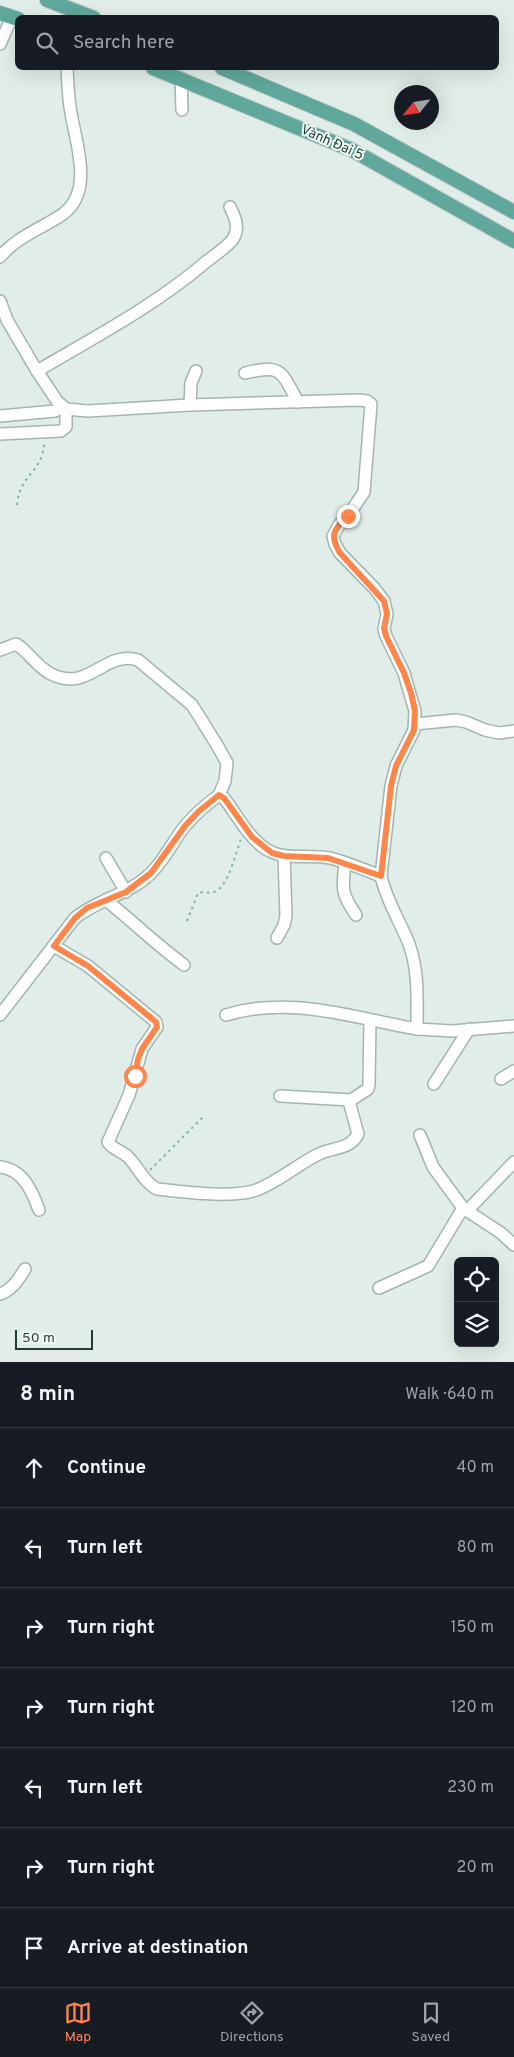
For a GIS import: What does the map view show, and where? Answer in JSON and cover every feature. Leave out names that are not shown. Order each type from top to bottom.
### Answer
[{"type":"main road","points":[[47,0],[86,15]]},
{"type":"main road","name":"Vành Đai 5","points":[[159,70],[352,150],[509,238]]},
{"type":"main road","name":"Vành Đai 5","points":[[227,70],[354,124],[514,212]]},
{"type":"street","points":[[0,44],[10,16]]},
{"type":"street","points":[[0,257],[13,245],[67,210],[79,190],[81,166],[70,110],[67,70]]},
{"type":"street","points":[[182,78],[182,110]]},
{"type":"street","points":[[37,370],[122,321],[185,280],[232,239],[237,229],[236,218],[230,207]]},
{"type":"street","points":[[0,302],[7,320],[65,415],[61,431],[0,434]]},
{"type":"street","points":[[245,373],[272,368],[278,371],[298,402]]},
{"type":"street","points":[[190,404],[191,383],[196,371]]},
{"type":"street","points":[[0,416],[55,411],[65,415],[88,411],[190,404],[367,401],[372,411],[364,492],[348,516],[338,524],[333,536],[340,553],[374,588],[386,606],[384,628],[386,636],[404,673],[411,693],[415,724],[396,766],[391,786],[381,876],[408,944],[416,970],[417,1029]]},
{"type":"street","points":[[0,650],[16,644],[45,671],[66,680],[82,678],[119,659],[130,658],[138,660],[192,705],[218,745],[227,763],[225,782],[219,795],[199,811],[185,826],[151,873],[126,892],[87,908],[75,918],[0,1015]]},
{"type":"street","points":[[415,724],[456,720],[499,733],[514,731]]},
{"type":"street","points":[[219,795],[224,798],[252,837],[266,849],[284,856],[328,858],[345,862],[381,876]]},
{"type":"street","points":[[277,938],[284,925],[286,916],[284,856]]},
{"type":"street","points":[[106,858],[126,892]]},
{"type":"street","points":[[345,862],[342,890],[356,915]]},
{"type":"street","points":[[106,900],[158,946],[184,964]]},
{"type":"street","points":[[54,946],[88,966],[156,1022],[157,1027],[138,1059],[129,1095],[108,1142],[127,1156],[143,1177],[157,1188],[231,1194],[260,1189],[321,1153],[339,1148],[355,1139],[358,1134],[350,1105],[351,1100]]},
{"type":"street","points":[[226,1015],[246,1009],[297,1006],[432,1031],[514,1026]]},
{"type":"street","points":[[280,1096],[351,1100],[369,1088],[370,1020]]},
{"type":"street","points":[[434,1084],[469,1030]]},
{"type":"street","points":[[501,1079],[514,1071]]},
{"type":"street","points":[[420,1135],[434,1167],[465,1209],[501,1233],[514,1245]]},
{"type":"street","points":[[379,1288],[428,1266],[465,1209],[514,1162]]},
{"type":"street","points":[[0,1166],[17,1172],[34,1197],[39,1210]]},
{"type":"street","points":[[0,1294],[7,1291],[18,1281],[25,1269]]},
{"type":"path","points":[[16,505],[24,479],[39,465],[44,451],[44,433]]},
{"type":"path","points":[[187,921],[198,893],[211,893],[221,888],[226,880],[245,827]]},
{"type":"path","points":[[143,1177],[204,1116]]},
{"type":"route","points":[[135,1076],[138,1059],[142,1049],[157,1027],[156,1022],[107,980],[88,966],[54,946],[75,918],[87,908],[126,892],[151,873],[185,826],[199,811],[219,795],[224,798],[252,837],[272,853],[284,856],[328,858],[345,862],[381,876],[391,786],[396,766],[414,730],[415,711],[404,673],[386,636],[384,628],[387,614],[384,601],[340,553],[335,544],[333,536],[338,524],[348,516]]}]
